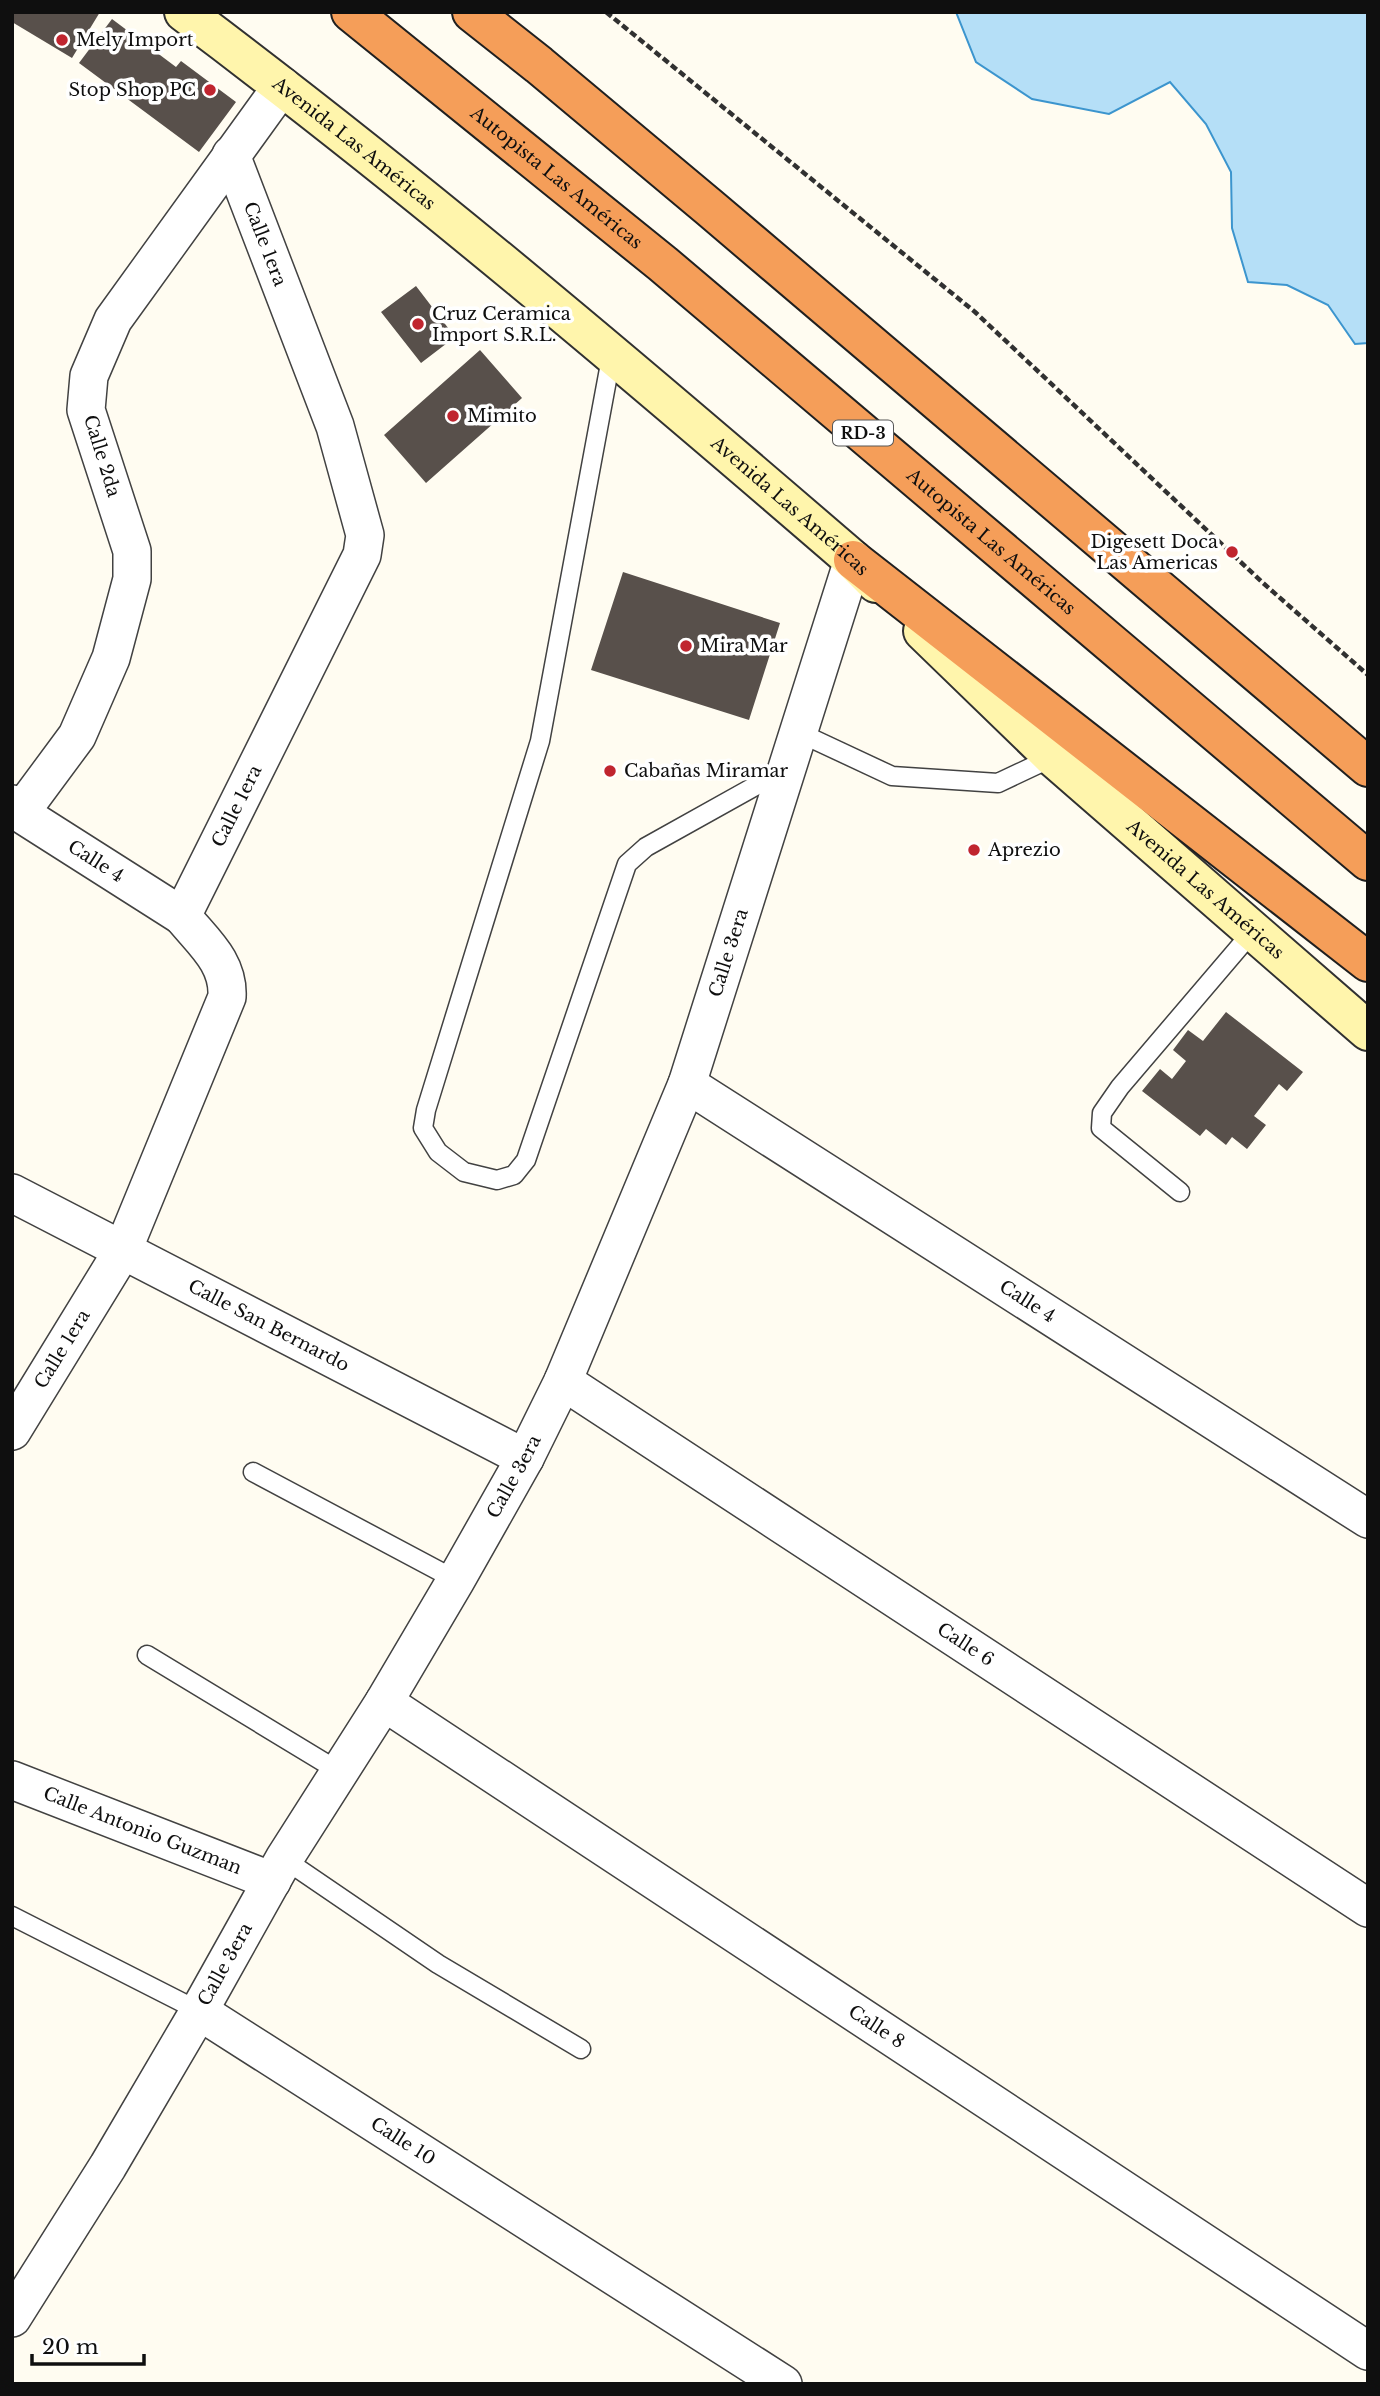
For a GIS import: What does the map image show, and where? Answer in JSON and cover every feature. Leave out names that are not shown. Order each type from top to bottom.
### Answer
[{"type":"highway","name":"Autopista Las Américas","points":[[351,12],[652,255],[1368,861]]},
{"type":"highway","points":[[472,12],[710,208],[1368,767]]},
{"type":"highway","points":[[853,560],[1368,961]]},
{"type":"main road","name":"Avenida Las Américas","points":[[184,12],[282,86],[611,352],[853,560],[1053,757],[1368,1031]]},
{"type":"street","name":"Calle 2da","points":[[16,808],[77,736],[111,658],[132,579],[132,551],[86,410],[89,376],[113,320],[282,86]]},
{"type":"street","name":"Calle 1era","points":[[12,1431],[123,1250],[227,998],[228,982],[223,966],[182,916],[362,555],[365,535],[335,426],[231,155]]},
{"type":"street","name":"Calle 3era","points":[[12,2318],[108,2166],[278,1870],[384,1702],[456,1580],[525,1458],[563,1381],[687,1084],[853,560]]},
{"type":"street","name":"Calle 4","points":[[16,808],[182,916]]},
{"type":"street","name":"Calle 4","points":[[687,1084],[1368,1518]]},
{"type":"street","name":"Calle San Bernardo","points":[[12,1193],[525,1458]]},
{"type":"street","name":"Calle 6","points":[[563,1381],[1368,1908]]},
{"type":"street","name":"Calle 8","points":[[384,1702],[1368,2351]]},
{"type":"street","name":"Calle Antonio Guzman","points":[[12,1780],[278,1870]]},
{"type":"street","name":"Calle 10","points":[[199,2011],[783,2384]]},
{"type":"lane","points":[[611,352],[540,741],[426,1110],[423,1128],[438,1152],[464,1172],[497,1180],[514,1175],[526,1160],[627,864],[646,847],[789,767]]},
{"type":"lane","points":[[800,733],[892,776],[998,783],[1053,757]]},
{"type":"lane","points":[[1180,1192],[1101,1128],[1102,1113],[1120,1087],[1253,931]]},
{"type":"lane","points":[[253,1472],[456,1580]]},
{"type":"lane","points":[[146,1655],[340,1772]]},
{"type":"lane","points":[[278,1870],[580,2049]]},
{"type":"lane","name":"Calle 10","points":[[12,1916],[199,2011]]},
{"type":"path","points":[[606,12],[975,312],[1263,583],[1368,676]]},
{"type":"water","points":[[956,12],[1368,12],[1368,343],[1355,344],[1328,305],[1287,285],[1248,282],[1232,228],[1231,172],[1206,124],[1170,82],[1109,114],[1032,99],[976,62]]},
{"type":"building","name":"Mely Import","points":[[12,12],[100,12],[72,58],[12,22]]},
{"type":"building","points":[[112,19],[176,67],[181,61],[236,102],[199,152],[79,63]]},
{"type":"building","name":"Cruz Ceramica Import S.R.L.","points":[[416,286],[455,337],[421,363],[381,312]]},
{"type":"building","name":"Mimito","points":[[480,350],[522,398],[426,483],[384,435]]},
{"type":"building","name":"Mira Mar","points":[[623,572],[780,623],[749,720],[591,670]]},
{"type":"building","points":[[1226,1012],[1303,1072],[1287,1091],[1279,1084],[1254,1116],[1266,1125],[1247,1149],[1232,1137],[1226,1145],[1206,1129],[1200,1136],[1142,1091],[1160,1069],[1172,1079],[1186,1061],[1173,1050],[1188,1030],[1203,1041]]},
{"type":"place","name":"Mely Import","points":[[62,40]]},
{"type":"place","name":"Stop Shop PC","points":[[210,90]]},
{"type":"place","name":"Cruz Ceramica Import S.R.L.","points":[[418,324]]},
{"type":"place","name":"Mimito","points":[[453,416]]},
{"type":"place","name":"Digesett Doca Las Americas","points":[[1232,552]]},
{"type":"place","name":"Mira Mar","points":[[686,646]]},
{"type":"place","name":"Cabañas Miramar","points":[[610,771]]},
{"type":"place","name":"Aprezio","points":[[974,850]]}]
